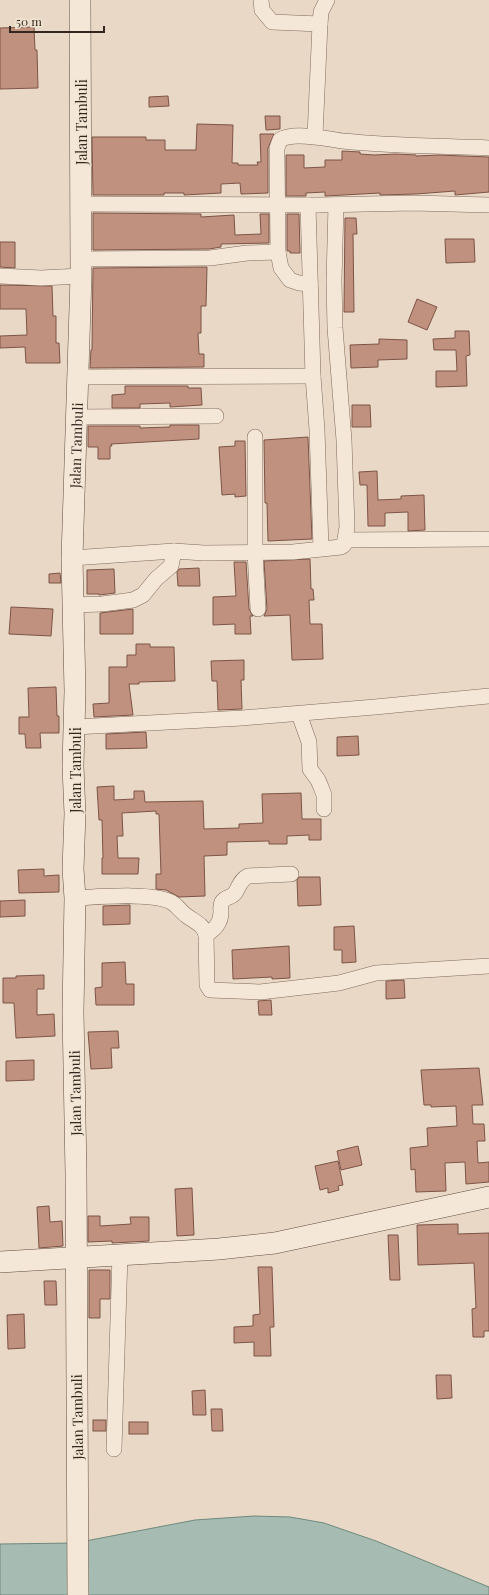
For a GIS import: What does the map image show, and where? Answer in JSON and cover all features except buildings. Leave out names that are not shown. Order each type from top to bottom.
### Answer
[{"type":"street","name":"Jalan Tambuli","points":[[78,1595],[77,1258],[73,1012],[75,898],[73,869],[75,814],[73,766],[75,727],[72,558],[81,268],[80,0]]},
{"type":"street","points":[[261,0],[262,10],[272,22],[320,24]]},
{"type":"street","points":[[315,136],[321,12],[327,0]]},
{"type":"street","points":[[310,284],[290,280],[281,268],[278,252],[277,204],[278,148],[280,140],[288,137],[315,136],[368,144],[489,148]]},
{"type":"street","points":[[81,204],[308,205],[413,203],[489,205]]},
{"type":"street","points":[[72,558],[174,551],[204,553],[293,552],[341,547],[344,545],[347,527],[344,440],[335,328],[334,282],[336,204]]},
{"type":"street","points":[[308,205],[312,376],[317,430],[321,548]]},
{"type":"street","points":[[0,276],[42,278],[81,268],[210,258],[247,253],[278,252]]},
{"type":"street","points":[[77,377],[312,376]]},
{"type":"street","points":[[76,417],[216,416]]},
{"type":"street","points":[[255,437],[255,552],[258,609]]},
{"type":"street","points":[[345,540],[487,539]]},
{"type":"street","points":[[73,605],[102,604],[133,600],[143,595],[156,579],[171,566],[174,551]]},
{"type":"street","points":[[75,727],[234,719],[489,696]]},
{"type":"street","points":[[299,714],[308,742],[310,769],[318,780],[324,795],[324,809]]},
{"type":"street","points":[[206,934],[218,925],[220,919],[220,906],[222,902],[234,894],[244,878],[248,876],[291,874]]},
{"type":"street","points":[[75,898],[133,896],[164,899],[172,902],[181,912],[199,923],[204,928],[206,934],[207,985],[210,990],[260,992],[339,983],[376,973],[489,966]]},
{"type":"street","points":[[0,1262],[220,1249],[275,1243],[489,1197]]},
{"type":"street","points":[[114,1449],[120,1254]]},
{"type":"shaded area","points":[[254,1516],[290,1517],[324,1523],[376,1541],[489,1587],[489,1595],[0,1595],[0,1544],[75,1543],[195,1520]]}]
